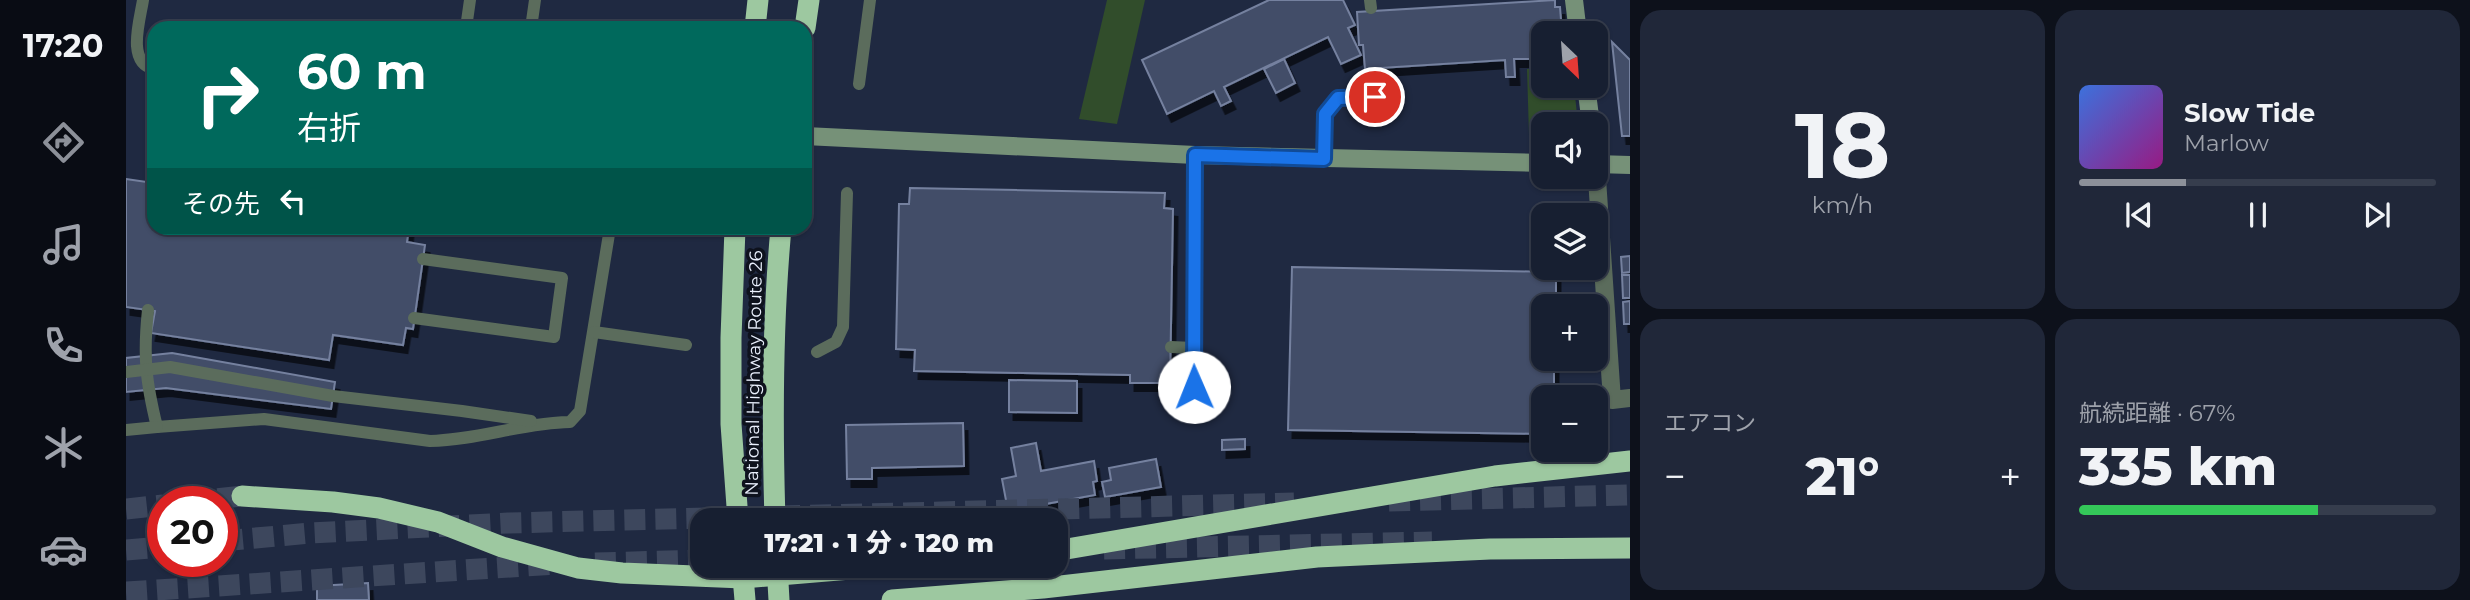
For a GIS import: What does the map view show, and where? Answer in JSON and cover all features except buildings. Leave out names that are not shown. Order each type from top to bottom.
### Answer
[{"type":"highway","points":[[756,21],[758,0]]},
{"type":"highway","points":[[806,21],[809,0]]},
{"type":"highway","name":"National Highway Route 26","points":[[736,235],[731,350],[737,508]]},
{"type":"highway","name":"National Highway Route 26","points":[[775,508],[773,415],[776,284],[780,235]]},
{"type":"highway","points":[[1068,549],[1495,476],[1630,461]]},
{"type":"highway","points":[[242,496],[379,508],[438,522],[502,547],[578,568],[622,573],[690,572]]},
{"type":"highway","points":[[892,600],[1043,588],[1317,557],[1490,549],[1630,548]]},
{"type":"highway","points":[[743,578],[745,600]]},
{"type":"highway","points":[[777,578],[779,600]]},
{"type":"street","points":[[1574,0],[1577,21]]},
{"type":"street","points":[[812,136],[1195,155],[1531,163]]},
{"type":"street","points":[[1608,164],[1630,165]]},
{"type":"street","points":[[1598,189],[1612,400],[1630,398]]},
{"type":"lane","points":[[143,0],[137,43],[138,57],[147,67]]},
{"type":"lane","points":[[467,21],[470,0]]},
{"type":"lane","points":[[532,21],[535,0]]},
{"type":"lane","points":[[859,84],[870,0]]},
{"type":"lane","points":[[1324,159],[1325,114],[1338,98],[1375,97],[1374,73]]},
{"type":"lane","points":[[1194,387],[1195,155]]},
{"type":"lane","points":[[817,352],[836,342],[843,327],[847,193]]},
{"type":"lane","points":[[126,430],[264,419],[430,441],[457,440],[540,423],[570,422],[580,411],[609,235]]},
{"type":"lane","points":[[414,318],[554,337],[562,278],[423,259]]},
{"type":"lane","points":[[148,310],[144,347],[145,374],[156,427]]},
{"type":"lane","points":[[594,332],[686,345]]},
{"type":"lane","points":[[1171,347],[1193,348]]},
{"type":"lane","points":[[126,372],[170,367],[333,396],[540,423]]},
{"type":"green space","points":[[1107,0],[1145,0],[1117,124],[1079,119]]},
{"type":"green space","points":[[1527,69],[1531,69],[1531,98],[1575,98],[1577,112],[1531,112],[1531,135],[1529,135]]},
{"type":"tunnel","points":[[1389,501],[1630,495]]},
{"type":"tunnel","points":[[238,496],[242,496]]},
{"type":"tunnel","points":[[238,540],[508,523],[1294,503]]},
{"type":"tunnel","points":[[126,509],[147,507]]},
{"type":"tunnel","points":[[1104,549],[1432,542]]},
{"type":"tunnel","points":[[126,550],[147,548]]},
{"type":"tunnel","points":[[595,563],[690,560]]},
{"type":"tunnel","points":[[126,592],[556,564]]},
{"type":"route","points":[[1194,387],[1195,155],[1324,159],[1325,114],[1338,98],[1375,97]]}]
